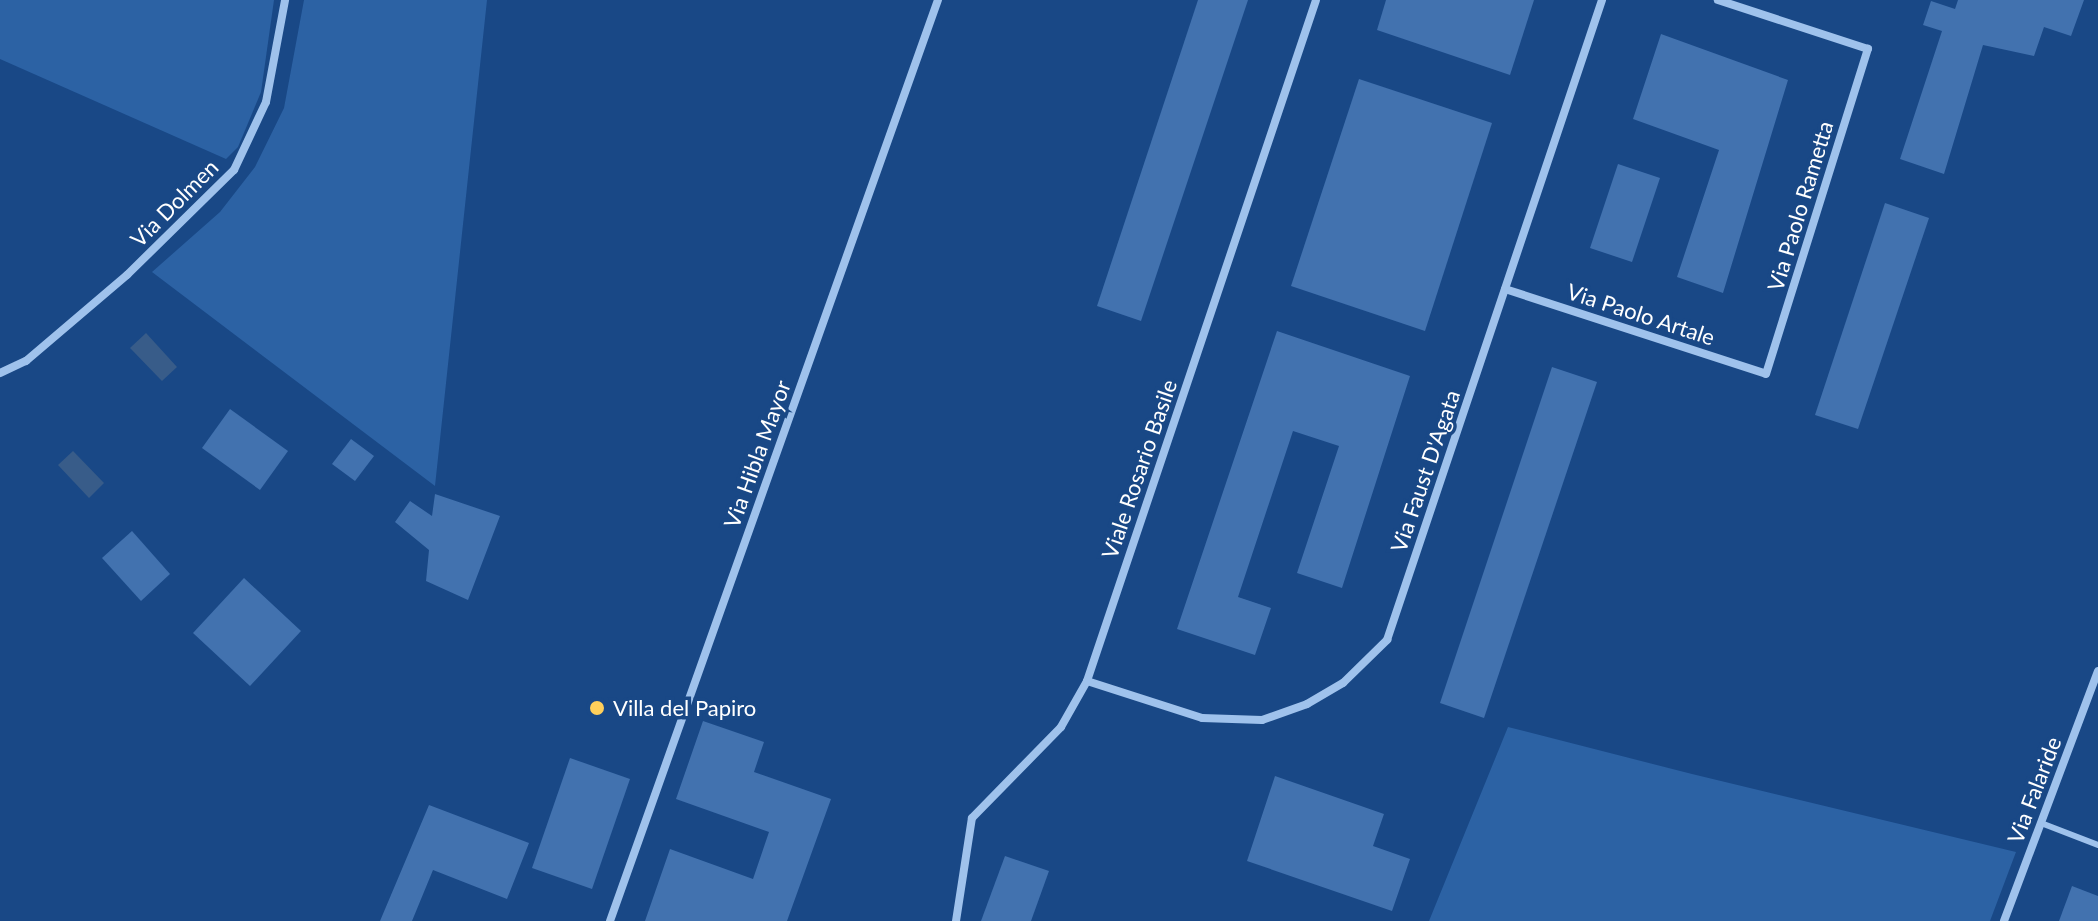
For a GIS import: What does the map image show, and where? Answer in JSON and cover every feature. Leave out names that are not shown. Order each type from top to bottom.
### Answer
[{"type":"street","name":"Via Dolmen","points":[[0,373],[26,361],[127,275],[234,170],[266,102],[285,0]]},
{"type":"street","name":"Via Hibla Mayor","points":[[610,921],[938,0]]},
{"type":"street","name":"Viale Rosario Basile","points":[[956,921],[972,818],[1061,727],[1087,681],[1316,0]]},
{"type":"street","name":"Via Faust D'Agata","points":[[1087,681],[1202,718],[1262,720],[1307,704],[1343,683],[1387,640],[1602,0]]},
{"type":"street","name":"Via Paolo Rametta","points":[[1718,0],[1868,49],[1766,374]]},
{"type":"street","name":"Via Paolo Artale","points":[[1505,289],[1766,374]]},
{"type":"street","name":"Via Falaride","points":[[2004,921],[2098,671]]},
{"type":"lane","points":[[2041,823],[2098,845]]},
{"type":"shaded area","points":[[0,0],[274,0],[261,92],[238,147],[226,159],[0,59]]},
{"type":"shaded area","points":[[304,0],[487,0],[435,486],[152,272],[220,212],[255,167],[284,108]]},
{"type":"shaded area","points":[[146,333],[177,367],[162,381],[130,348]]},
{"type":"shaded area","points":[[73,451],[104,483],[89,498],[58,465]]},
{"type":"shaded area","points":[[1508,727],[2016,852],[1990,921],[1429,921]]},
{"type":"building","points":[[1198,0],[1248,0],[1141,321],[1097,306]]},
{"type":"building","points":[[1386,0],[1534,0],[1510,75],[1377,30]]},
{"type":"building","points":[[1958,0],[2084,0],[2071,36],[2044,27],[2034,56],[1983,45],[1944,174],[1900,159],[1942,31],[1923,25],[1931,1],[1955,9]]},
{"type":"building","points":[[1661,34],[1788,80],[1723,293],[1677,277],[1719,150],[1633,119]]},
{"type":"building","points":[[1359,79],[1492,123],[1425,331],[1291,286]]},
{"type":"building","points":[[1618,164],[1660,178],[1632,262],[1590,248]]},
{"type":"building","points":[[1885,203],[1929,218],[1858,429],[1815,415]]},
{"type":"building","points":[[1277,331],[1410,376],[1342,588],[1297,573],[1339,446],[1293,431],[1238,597],[1271,608],[1255,655],[1177,629]]},
{"type":"building","points":[[1552,367],[1597,382],[1484,718],[1440,703]]},
{"type":"building","points":[[230,409],[288,451],[260,490],[202,448]]},
{"type":"building","points":[[351,439],[374,456],[355,481],[332,464]]},
{"type":"building","points":[[435,494],[500,516],[468,600],[426,581],[429,550],[395,522],[410,501],[432,516]]},
{"type":"building","points":[[132,531],[170,574],[141,601],[102,558]]},
{"type":"building","points":[[244,578],[301,631],[250,686],[193,633]]},
{"type":"building","points":[[703,721],[764,742],[754,772],[831,799],[787,921],[645,921],[670,849],[753,879],[769,832],[676,799]]},
{"type":"building","points":[[570,758],[630,779],[592,889],[532,868]]},
{"type":"building","points":[[1275,776],[1384,814],[1373,846],[1410,859],[1392,911],[1247,861]]},
{"type":"building","points":[[429,805],[529,843],[507,899],[433,870],[412,921],[380,921]]},
{"type":"building","points":[[1005,856],[1049,871],[1031,921],[981,921]]},
{"type":"building","points":[[2072,886],[2098,896],[2098,921],[2059,921]]},
{"type":"place","name":"Villa del Papiro","points":[[597,708]]}]
